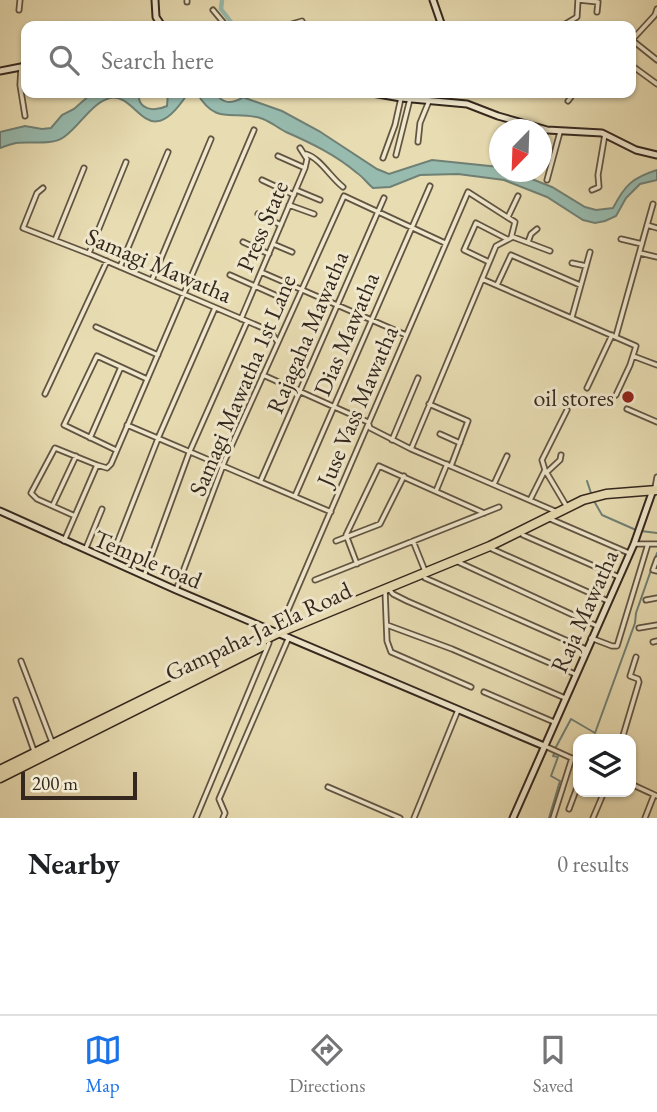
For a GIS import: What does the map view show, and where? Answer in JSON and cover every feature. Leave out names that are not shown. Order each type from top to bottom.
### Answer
[{"type":"highway","name":"Gampaha-Ja Ela Road","points":[[457,562],[590,497],[655,490]]},
{"type":"highway","name":"Gampaha-Ja Ela Road","points":[[0,770],[284,635],[492,549],[523,534],[534,525]]},
{"type":"highway","name":"Gampaha-Ja Ela Road","points":[[0,778],[284,635]]},
{"type":"street","points":[[19,10],[20,0]]},
{"type":"street","points":[[155,0],[159,21]]},
{"type":"street","points":[[433,0],[440,21]]},
{"type":"street","points":[[570,21],[577,17],[579,0],[598,2],[597,12]]},
{"type":"street","points":[[636,35],[656,16],[657,9]]},
{"type":"street","points":[[213,10],[222,21]]},
{"type":"street","points":[[636,44],[657,60]]},
{"type":"street","points":[[0,71],[21,67]]},
{"type":"street","points":[[636,69],[657,84]]},
{"type":"street","points":[[22,98],[25,116]]},
{"type":"street","points":[[383,158],[401,98],[462,103],[502,119]]},
{"type":"street","points":[[462,98],[462,103]]},
{"type":"street","points":[[568,102],[571,98]]},
{"type":"street","points":[[396,155],[410,99]]},
{"type":"street","points":[[418,142],[420,123],[429,101]]},
{"type":"street","points":[[75,516],[32,495],[36,482],[54,448],[109,467],[254,130]]},
{"type":"street","points":[[552,131],[606,134],[636,150],[657,155]]},
{"type":"street","points":[[552,162],[560,132]]},
{"type":"street","points":[[592,190],[599,187],[598,175],[606,134]]},
{"type":"street","points":[[152,280],[211,139]]},
{"type":"street","name":"Press State","points":[[241,319],[305,168],[306,155],[300,148]]},
{"type":"street","points":[[120,267],[168,152]]},
{"type":"street","points":[[306,155],[314,156],[333,180],[343,187]]},
{"type":"street","points":[[278,156],[305,168]]},
{"type":"street","points":[[89,253],[126,162]]},
{"type":"street","points":[[55,240],[84,168]]},
{"type":"street","points":[[262,180],[320,200]]},
{"type":"street","name":"Dias Mawatha","points":[[295,496],[430,186]]},
{"type":"street","name":"Samagi Mawatha","points":[[44,188],[37,193],[23,228],[89,253],[270,331],[277,341]]},
{"type":"street","name":"Juse Vass Mawatha","points":[[223,818],[225,813],[219,799],[331,512],[468,192],[508,217]]},
{"type":"street","name":"Samagi Mawatha 1st Lane","points":[[176,590],[223,465],[344,196],[378,212]]},
{"type":"street","points":[[411,449],[496,246],[509,238],[516,223],[508,217],[518,196]]},
{"type":"street","name":"Rajagaha Mawatha","points":[[261,480],[384,198]]},
{"type":"street","points":[[587,388],[614,335],[653,204]]},
{"type":"street","points":[[289,205],[314,214]]},
{"type":"street","points":[[378,212],[446,243]]},
{"type":"street","points":[[258,214],[281,225]]},
{"type":"street","points":[[489,262],[464,250],[476,223],[509,238],[550,251]]},
{"type":"street","points":[[647,225],[657,228]]},
{"type":"street","points":[[528,242],[537,229]]},
{"type":"street","points":[[621,239],[642,244]]},
{"type":"street","points":[[243,242],[269,254]]},
{"type":"street","points":[[273,244],[292,252]]},
{"type":"street","points":[[572,317],[590,252]]},
{"type":"street","points":[[640,253],[657,257]]},
{"type":"street","points":[[497,285],[511,255],[580,285]]},
{"type":"street","points":[[45,394],[107,261]]},
{"type":"street","points":[[572,263],[586,266]]},
{"type":"street","points":[[261,272],[406,335]]},
{"type":"street","points":[[230,275],[275,295]]},
{"type":"street","points":[[482,279],[636,345],[616,394]]},
{"type":"street","points":[[110,561],[158,439],[215,307]]},
{"type":"street","points":[[144,576],[189,453],[247,322]]},
{"type":"street","points":[[96,327],[158,355]]},
{"type":"street","points":[[116,450],[64,425],[97,356],[147,379]]},
{"type":"street","points":[[633,356],[657,365]]},
{"type":"street","points":[[90,438],[121,367]]},
{"type":"street","points":[[263,375],[368,422],[370,428],[411,449],[558,512]]},
{"type":"street","points":[[392,439],[418,378]]},
{"type":"street","points":[[429,404],[468,421],[436,491]]},
{"type":"street","points":[[567,410],[542,460],[567,507]]},
{"type":"street","points":[[627,410],[657,422]]},
{"type":"street","points":[[127,425],[331,512]]},
{"type":"street","points":[[440,434],[460,443]]},
{"type":"street","points":[[530,500],[546,471],[560,460],[561,455]]},
{"type":"street","points":[[52,505],[76,456]]},
{"type":"street","points":[[494,484],[507,456]]},
{"type":"street","points":[[64,541],[97,465]]},
{"type":"street","points":[[357,564],[346,538],[379,466],[484,513]]},
{"type":"street","points":[[336,541],[380,524],[404,476]]},
{"type":"street","points":[[655,490],[657,477]]},
{"type":"street","name":"Raja Mawatha","points":[[513,818],[634,544],[655,490]]},
{"type":"street","points":[[315,580],[499,507]]},
{"type":"street","points":[[85,550],[102,509]]},
{"type":"street","name":"Temple road","points":[[0,511],[176,590],[544,746]]},
{"type":"street","points":[[548,518],[629,553]]},
{"type":"street","points":[[523,534],[619,577]]},
{"type":"street","points":[[413,541],[425,575],[586,649]]},
{"type":"street","points":[[634,544],[657,544]]},
{"type":"street","points":[[591,638],[617,646],[648,544]]},
{"type":"street","points":[[492,549],[608,601]]},
{"type":"street","points":[[657,559],[653,570],[657,570]]},
{"type":"street","points":[[457,562],[597,626]]},
{"type":"street","points":[[471,687],[391,652],[387,641],[387,591],[576,674]]},
{"type":"street","points":[[646,600],[657,598]]},
{"type":"street","points":[[387,625],[452,649],[565,698]]},
{"type":"street","points":[[639,628],[657,625]]},
{"type":"street","points":[[196,818],[270,643]]},
{"type":"street","points":[[623,734],[639,682],[630,676],[636,657]]},
{"type":"street","points":[[21,661],[53,744]]},
{"type":"street","points":[[484,692],[554,722]]},
{"type":"street","points":[[16,700],[35,752]]},
{"type":"street","points":[[414,818],[458,709]]},
{"type":"street","points":[[544,746],[572,758],[552,818]]},
{"type":"street","points":[[636,786],[656,796],[645,818]]},
{"type":"street","points":[[328,787],[400,818]]},
{"type":"street","points":[[569,809],[574,797]]},
{"type":"street","points":[[593,818],[602,797]]},
{"type":"water","points":[[86,98],[110,98],[97,105],[59,140],[16,143],[0,148],[0,132],[25,126],[51,128],[62,115]]},
{"type":"water","points":[[110,98],[139,98],[147,108],[157,109],[167,106],[168,98],[184,98],[162,120],[153,121],[120,99]]},
{"type":"water","points":[[200,98],[220,98],[231,102],[245,98],[282,111],[389,174],[432,160],[489,166],[489,178],[458,174],[420,175],[390,187],[373,188],[361,176],[323,150],[263,119],[219,114]]},
{"type":"water","points":[[657,170],[657,180],[640,184],[626,198],[616,216],[605,221],[595,223],[583,220],[547,197],[509,182],[539,182],[585,207],[596,210],[613,208],[621,193],[635,179]]},
{"type":"waterway","points":[[222,0],[221,9],[230,21]]},
{"type":"waterway","points":[[587,481],[591,493]]},
{"type":"waterway","points":[[594,501],[602,515],[636,530]]},
{"type":"waterway","points":[[641,531],[657,533]]},
{"type":"waterway","points":[[556,747],[571,719],[595,733],[657,553]]},
{"type":"waterway","points":[[549,818],[560,781],[551,776],[558,757],[553,756],[554,754]]},
{"type":"place","name":"oil stores","points":[[628,397]]}]
